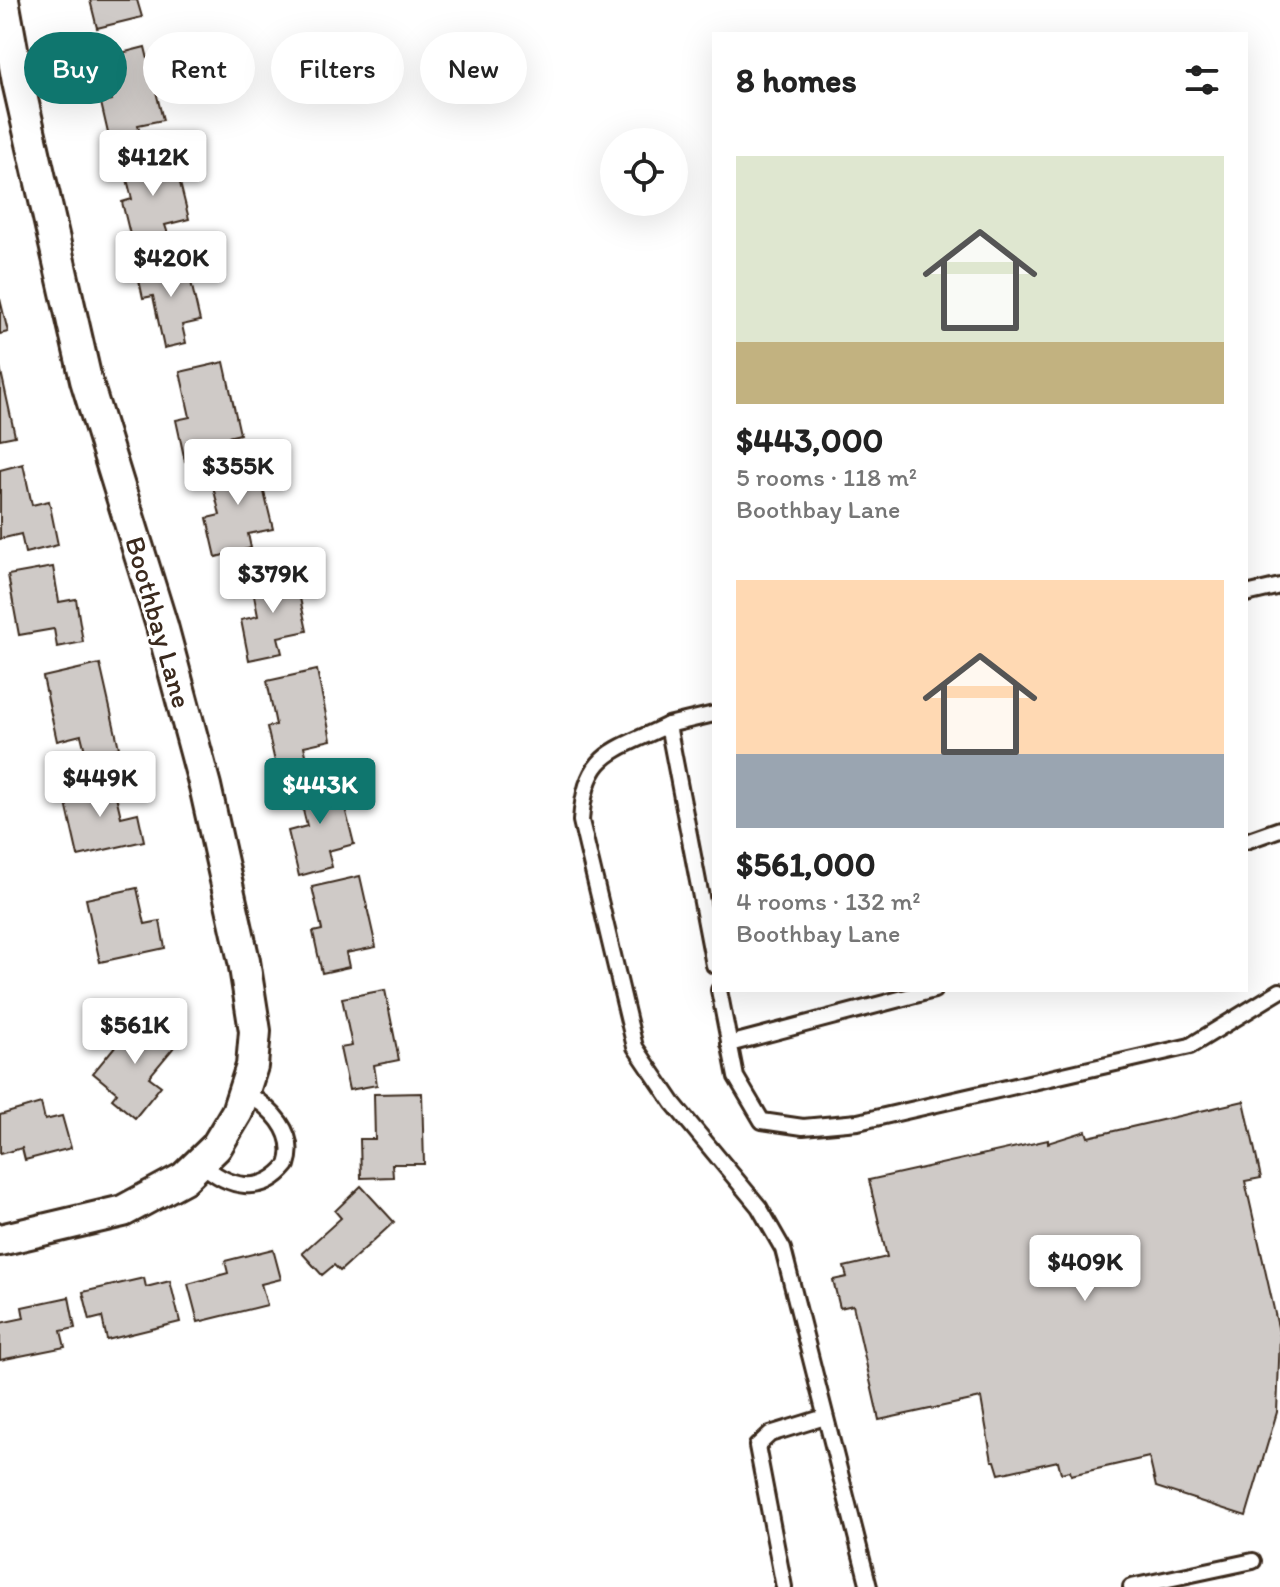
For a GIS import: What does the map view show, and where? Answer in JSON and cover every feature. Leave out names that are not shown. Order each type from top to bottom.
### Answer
[{"type":"street","name":"Boothbay Lane","points":[[0,1240],[123,1211],[167,1190],[201,1163],[228,1129],[245,1092],[255,1031],[244,961],[172,660],[92,402],[18,82],[3,0]]},
{"type":"lane","points":[[1248,594],[1280,586]]},
{"type":"lane","points":[[712,714],[668,725],[600,759],[583,789],[581,821],[635,1047],[673,1103],[759,1207],[783,1249],[869,1587]]},
{"type":"lane","points":[[668,725],[712,955]]},
{"type":"lane","points":[[1248,840],[1280,829]]},
{"type":"lane","points":[[719,992],[736,1077],[762,1121],[803,1127],[858,1122],[1190,1046],[1280,991]]},
{"type":"lane","points":[[729,1044],[926,992]]},
{"type":"lane","points":[[201,1163],[225,1180],[253,1187],[267,1183],[287,1165],[291,1141],[284,1128],[259,1101],[245,1092]]},
{"type":"lane","points":[[784,1587],[757,1446],[770,1434],[825,1417]]},
{"type":"lane","points":[[1131,1587],[1253,1561]]},
{"type":"building","points":[[90,0],[137,0],[142,17],[97,28]]},
{"type":"building","points":[[143,48],[143,104],[159,104],[163,120],[138,125],[141,139],[111,146],[101,104],[127,104],[127,52]]},
{"type":"building","points":[[172,151],[189,219],[165,225],[169,237],[133,247],[122,202],[132,199],[123,163]]},
{"type":"building","points":[[186,260],[200,321],[182,325],[186,343],[164,348],[153,296],[143,298],[137,271]]},
{"type":"building","points":[[0,299],[8,332],[0,334]]},
{"type":"building","points":[[224,362],[240,434],[216,440],[219,454],[185,461],[176,420],[190,417],[180,372]]},
{"type":"building","points":[[0,367],[15,436],[0,439]]},
{"type":"building","points":[[256,459],[273,529],[248,534],[251,548],[216,557],[207,518],[220,515],[209,470]]},
{"type":"building","points":[[23,464],[32,505],[49,501],[58,545],[25,553],[21,534],[0,539],[0,470]]},
{"type":"building","points":[[53,567],[59,602],[76,599],[83,642],[57,647],[54,629],[19,635],[8,575]]},
{"type":"building","points":[[294,570],[307,631],[278,637],[282,653],[249,660],[241,620],[258,616],[251,580]]},
{"type":"building","points":[[100,664],[119,748],[86,755],[81,735],[57,741],[43,677]]},
{"type":"building","points":[[317,670],[331,740],[304,746],[307,759],[276,766],[267,727],[276,725],[267,681]]},
{"type":"building","points":[[337,776],[354,844],[328,851],[332,867],[299,876],[288,831],[307,826],[297,786]]},
{"type":"building","points":[[112,779],[121,817],[138,813],[144,841],[78,856],[63,790]]},
{"type":"building","points":[[360,876],[376,947],[346,953],[349,967],[322,973],[313,932],[322,930],[312,887]]},
{"type":"building","points":[[137,888],[145,924],[160,921],[165,948],[100,962],[86,899]]},
{"type":"building","points":[[385,990],[399,1060],[374,1065],[377,1085],[349,1090],[340,1048],[352,1046],[342,998]]},
{"type":"building","points":[[139,1017],[175,1046],[149,1077],[161,1086],[135,1118],[112,1099],[117,1093],[93,1073]]},
{"type":"building","points":[[422,1093],[424,1164],[392,1164],[393,1177],[361,1178],[360,1139],[375,1139],[374,1094]]},
{"type":"building","points":[[1244,1101],[1261,1178],[1245,1181],[1280,1336],[1277,1412],[1246,1516],[1156,1487],[1149,1457],[1071,1475],[1070,1471],[1061,1473],[1058,1461],[999,1474],[995,1461],[992,1461],[981,1398],[879,1420],[853,1305],[840,1308],[833,1280],[847,1277],[844,1267],[887,1257],[869,1180],[1048,1140],[1048,1143],[1086,1131],[1088,1137]]},
{"type":"building","points":[[41,1103],[45,1120],[62,1116],[71,1148],[25,1160],[22,1148],[0,1154],[0,1115]]},
{"type":"building","points":[[361,1186],[394,1222],[340,1271],[334,1265],[322,1275],[302,1253],[341,1218],[335,1211]]},
{"type":"building","points":[[273,1249],[281,1279],[261,1284],[267,1305],[198,1322],[188,1284],[228,1273],[225,1261]]},
{"type":"building","points":[[144,1278],[146,1287],[170,1281],[180,1322],[107,1340],[102,1317],[90,1320],[83,1292]]},
{"type":"building","points":[[69,1297],[75,1328],[61,1331],[65,1347],[0,1360],[0,1323],[24,1318],[22,1307]]}]
